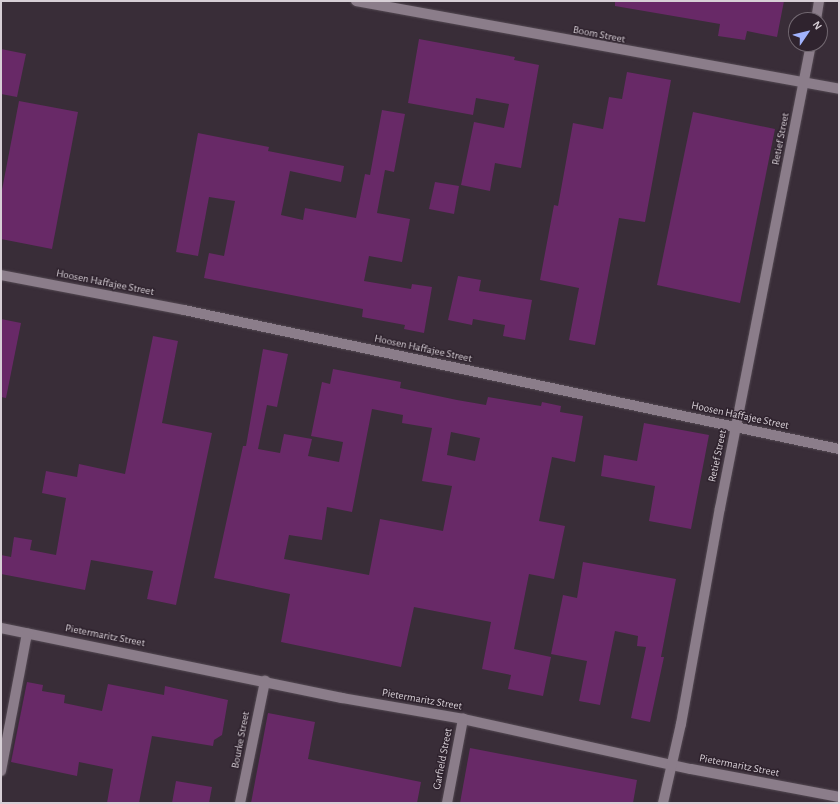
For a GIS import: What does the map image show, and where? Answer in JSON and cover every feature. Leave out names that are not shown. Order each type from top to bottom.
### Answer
[{"type":"street","name":"Boom Street","points":[[356,1],[839,89]]},
{"type":"street","points":[[817,12],[819,1]]},
{"type":"street","name":"Retief Street","points":[[663,803],[810,52]]},
{"type":"street","name":"Hoosen Haffajee Street","points":[[1,275],[184,310],[839,449]]},
{"type":"street","name":"Pietermaritz Street","points":[[1,628],[342,698],[463,719],[671,765],[839,797]]},
{"type":"street","points":[[1,771],[27,633]]},
{"type":"street","name":"Bourke Street","points":[[240,803],[265,681]]},
{"type":"street","name":"Garfield Street","points":[[447,803],[463,719]]},
{"type":"building","points":[[615,1],[784,1],[777,37],[747,31],[745,40],[718,36],[720,24],[615,6]]},
{"type":"building","points":[[419,39],[515,57],[514,60],[539,65],[521,168],[495,163],[490,191],[461,185],[474,122],[504,128],[509,104],[476,98],[473,115],[408,103]]},
{"type":"building","points":[[1,49],[26,54],[17,97],[1,94]]},
{"type":"building","points":[[627,72],[671,80],[645,222],[619,218],[595,345],[569,340],[579,288],[540,280],[554,205],[558,206],[573,123],[603,129],[609,97],[622,99]]},
{"type":"building","points":[[19,101],[78,112],[52,249],[1,239],[1,195]]},
{"type":"building","points":[[382,110],[405,114],[394,172],[385,170],[377,213],[410,219],[402,262],[369,256],[364,281],[411,289],[412,284],[432,287],[424,333],[404,329],[405,325],[362,317],[363,309],[204,278],[209,253],[224,256],[235,201],[209,197],[198,256],[176,252],[198,133],[269,147],[268,151],[344,166],[341,182],[290,171],[281,215],[303,220],[305,208],[356,218],[365,174],[370,175]]},
{"type":"building","points":[[693,112],[775,129],[740,303],[657,285]]},
{"type":"building","points":[[435,182],[459,186],[454,214],[429,209]]},
{"type":"building","points":[[458,276],[481,280],[479,291],[532,300],[525,340],[503,336],[505,325],[473,319],[472,325],[448,320]]},
{"type":"building","points":[[1,319],[21,323],[6,398],[1,397]]},
{"type":"building","points":[[153,336],[178,341],[162,423],[212,433],[176,605],[147,599],[153,571],[91,560],[85,590],[1,574],[1,555],[11,557],[14,537],[32,540],[30,550],[56,555],[66,498],[42,493],[46,471],[77,477],[79,464],[125,474]]},
{"type":"building","points":[[263,349],[288,354],[277,407],[267,405],[258,449],[280,453],[284,434],[312,439],[308,456],[339,462],[343,442],[311,436],[322,382],[330,384],[333,369],[401,382],[400,388],[457,400],[486,405],[488,397],[541,406],[542,402],[561,406],[560,412],[583,416],[575,462],[552,457],[539,521],[565,526],[554,579],[529,574],[514,649],[551,657],[543,696],[508,689],[511,675],[482,669],[491,622],[414,607],[401,667],[281,642],[290,594],[214,578],[243,446],[246,446]],"holes":[[[372,409],[403,415],[402,423],[432,428],[422,481],[452,486],[443,531],[380,519],[369,575],[284,559],[289,535],[322,540],[327,507],[352,512]],[[451,432],[480,438],[475,461],[447,455]]]},
{"type":"building","points":[[644,423],[709,435],[691,529],[649,521],[655,486],[601,476],[604,455],[637,461]]},
{"type":"building","points":[[583,562],[676,579],[661,657],[664,657],[650,722],[631,718],[646,647],[637,646],[638,636],[615,631],[600,705],[579,701],[587,661],[551,654],[563,595],[577,598]]},
{"type":"building","points":[[27,682],[43,685],[42,691],[65,695],[64,703],[102,711],[108,684],[164,695],[165,686],[228,700],[222,735],[214,740],[213,746],[152,736],[139,803],[107,803],[113,769],[79,762],[77,776],[11,762]]},
{"type":"building","points":[[268,713],[315,722],[308,759],[421,782],[417,803],[251,803]]},
{"type":"building","points":[[470,748],[637,780],[633,803],[460,803]]},
{"type":"building","points":[[176,781],[212,787],[209,803],[172,803]]}]
